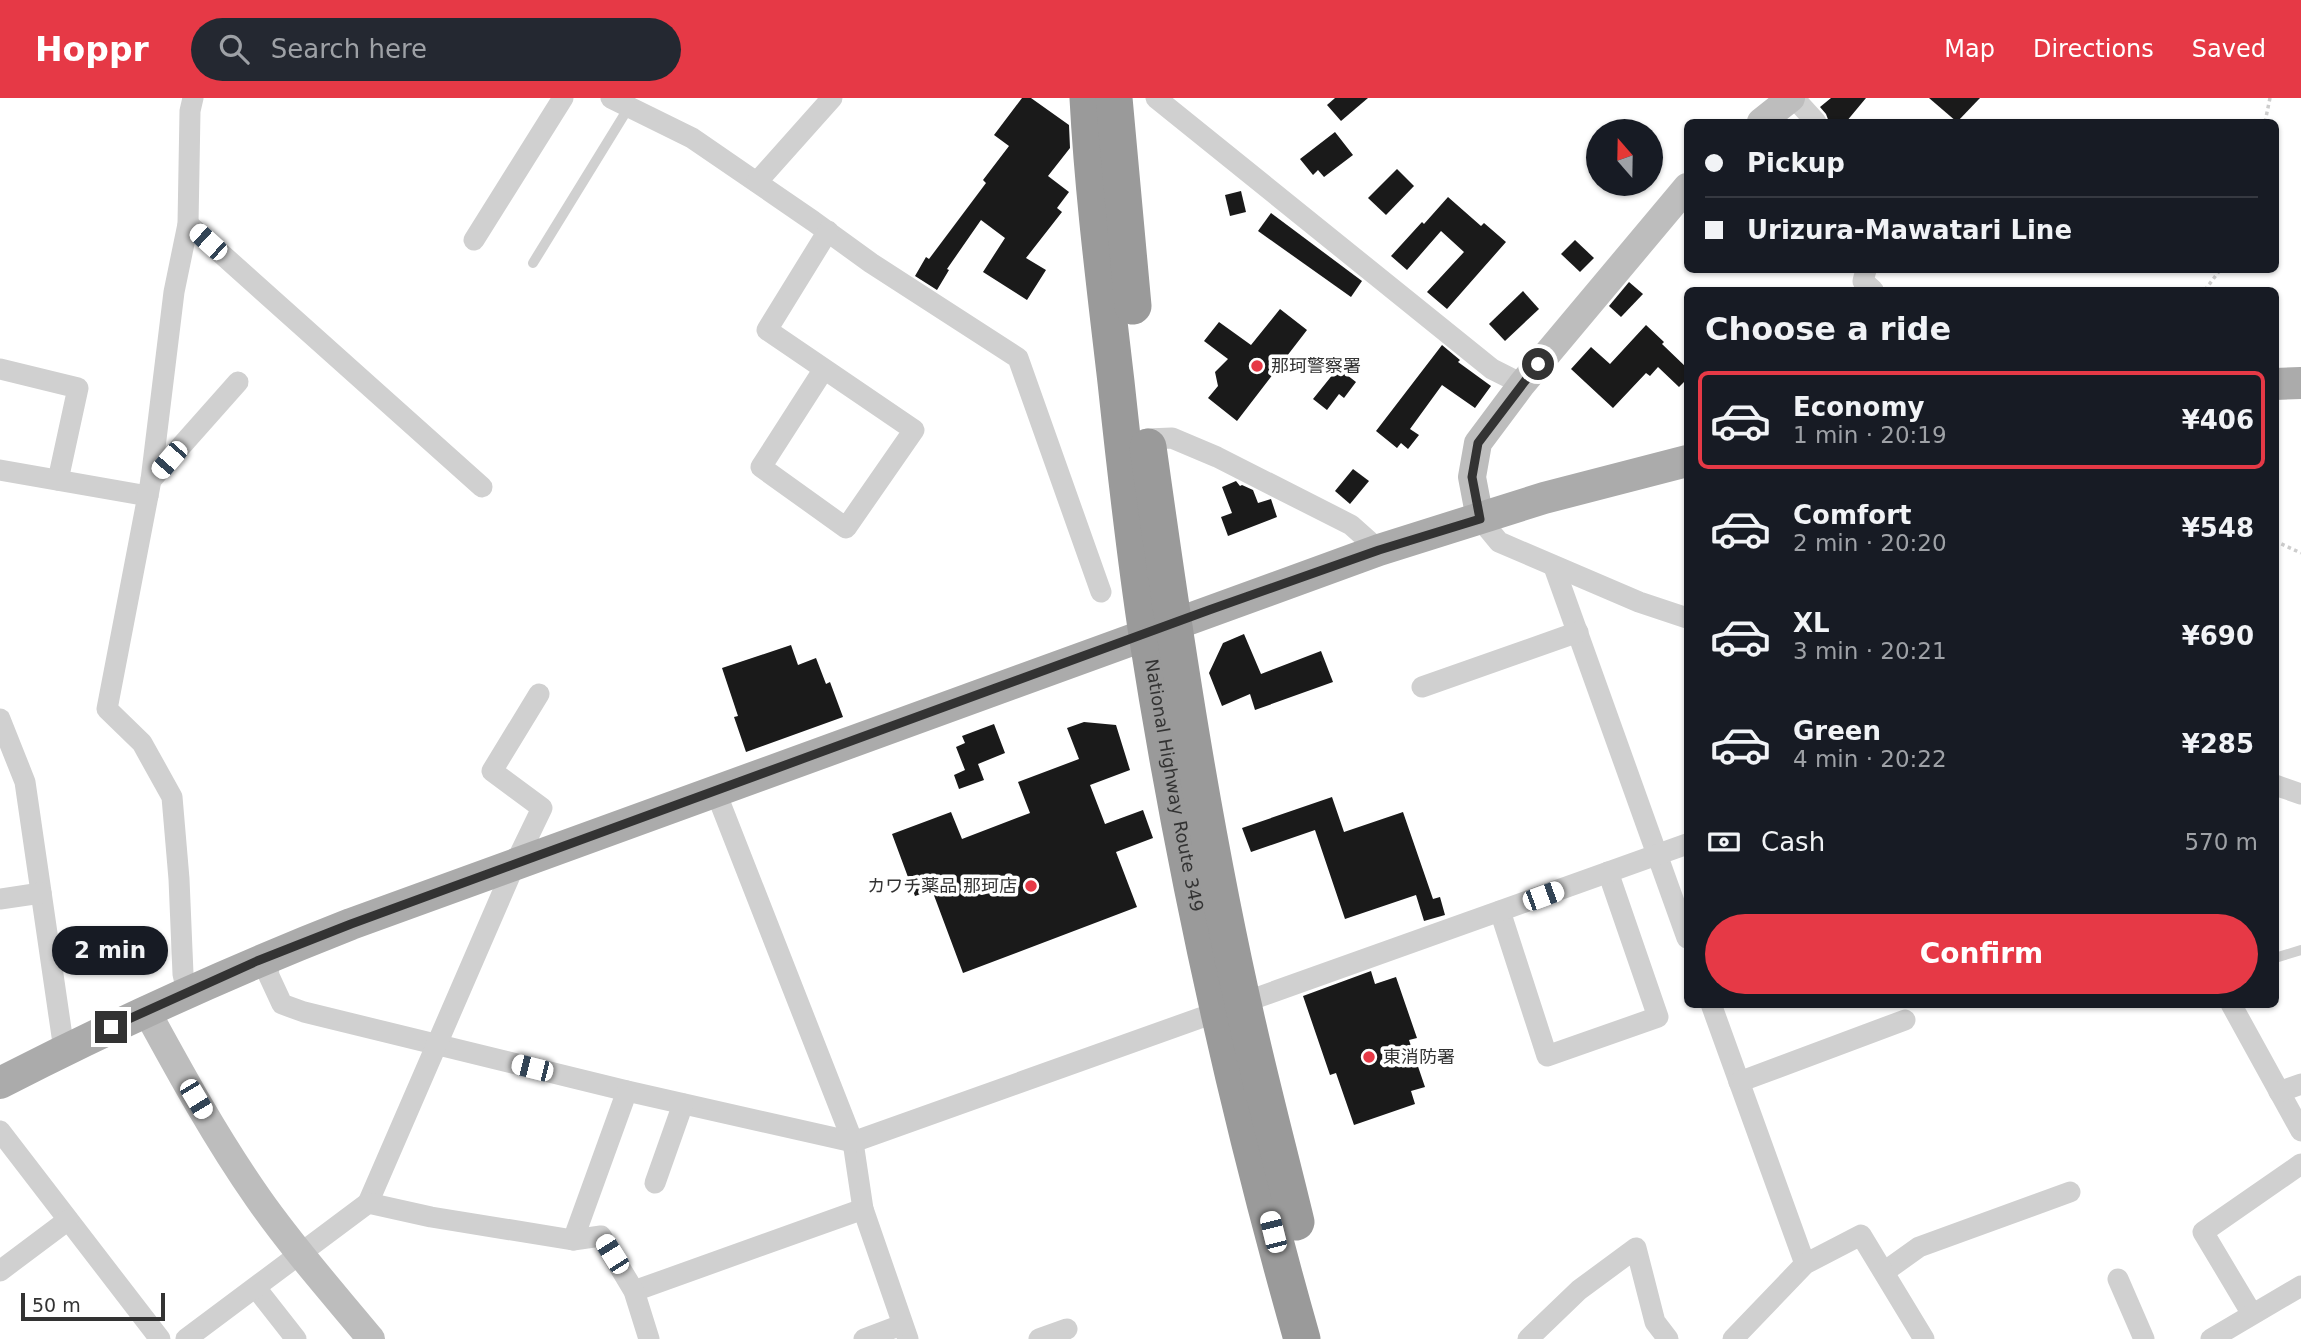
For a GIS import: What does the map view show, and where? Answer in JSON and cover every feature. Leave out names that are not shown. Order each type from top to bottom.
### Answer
[{"type":"highway","name":"National Highway Route 349","points":[[1088,98],[1100,247],[1133,538],[1160,629]]},
{"type":"highway","name":"National Highway Route 349","points":[[1114,98],[1147,439],[1160,629],[1192,888],[1231,1007],[1327,1339]]},
{"type":"highway","name":"National Highway Route 349","points":[[1231,1007],[1252,1150],[1302,1339]]},
{"type":"main road","points":[[2279,384],[2301,383]]},
{"type":"main road","points":[[0,1083],[146,1010],[267,957],[514,864],[1379,550],[1544,498],[1684,462]]},
{"type":"street","points":[[187,992],[183,974],[172,797],[142,743],[107,709],[150,488],[174,292],[188,224],[190,111],[193,98]]},
{"type":"street","points":[[474,240],[563,98]]},
{"type":"street","points":[[757,182],[832,98]]},
{"type":"street","points":[[1156,98],[1492,369],[1522,384]]},
{"type":"street","points":[[1765,119],[1792,98],[1813,119]]},
{"type":"street","points":[[620,102],[692,138],[871,264],[1018,358],[1101,592]]},
{"type":"street","points":[[1684,191],[1522,384],[1478,443],[1472,477],[1480,519],[1499,542],[1639,602],[1684,617]]},
{"type":"street","points":[[188,224],[482,487]]},
{"type":"street","points":[[824,369],[761,467],[846,527],[914,430],[767,330],[828,232]]},
{"type":"street","points":[[0,369],[78,388],[58,480]]},
{"type":"street","points":[[150,488],[238,382]]},
{"type":"street","points":[[1147,439],[1172,438],[1217,457],[1351,525],[1379,550]]},
{"type":"street","points":[[0,470],[58,480],[150,488]]},
{"type":"street","points":[[1555,567],[1684,930]]},
{"type":"street","points":[[1422,687],[1578,632]]},
{"type":"street","points":[[186,1339],[369,1203],[514,864],[542,808],[492,771],[539,694]]},
{"type":"street","points":[[0,719],[25,782],[64,1050]]},
{"type":"street","points":[[2279,786],[2301,794]]},
{"type":"street","points":[[715,790],[853,1142],[863,1209],[904,1332],[864,1339]]},
{"type":"street","points":[[267,957],[269,976],[282,1004],[304,1012],[627,1091],[853,1142],[1684,845]]},
{"type":"street","points":[[1500,911],[1547,1056],[1658,1017],[1608,872]]},
{"type":"street","points":[[0,899],[41,893]]},
{"type":"street","points":[[1712,1008],[1805,1264]]},
{"type":"street","points":[[2233,1008],[2301,1130]]},
{"type":"street","points":[[146,1010],[184,1080],[260,1200],[371,1339]]},
{"type":"street","points":[[1739,1082],[1905,1020]]},
{"type":"street","points":[[2279,1091],[2301,1084]]},
{"type":"street","points":[[573,1240],[627,1091]]},
{"type":"street","points":[[655,1183],[683,1104]]},
{"type":"street","points":[[0,1131],[160,1339]]},
{"type":"street","points":[[2252,1314],[2203,1232],[2301,1164]]},
{"type":"street","points":[[1884,1272],[1919,1247],[2070,1192]]},
{"type":"street","points":[[369,1203],[431,1217],[573,1240],[601,1236],[634,1292],[649,1339]]},
{"type":"street","points":[[634,1292],[863,1209]]},
{"type":"street","points":[[0,1271],[68,1220]]},
{"type":"street","points":[[1733,1339],[1805,1264],[1861,1235],[1924,1339]]},
{"type":"street","points":[[1528,1339],[1579,1290],[1636,1248],[1655,1322],[1668,1339]]},
{"type":"street","points":[[2118,1279],[2144,1339]]},
{"type":"street","points":[[2211,1339],[2301,1286]]},
{"type":"street","points":[[256,1288],[296,1339]]},
{"type":"street","points":[[1039,1339],[1068,1329]]},
{"type":"lane","points":[[533,263],[620,102]]},
{"type":"lane","points":[[2279,957],[2301,950]]},
{"type":"path","points":[[2266,119],[2270,98]]},
{"type":"path","points":[[2279,543],[2301,553]]},
{"type":"building","points":[[1022,98],[1031,98],[1069,125],[1070,148],[1048,176],[1069,192],[1057,208],[1062,212],[1026,258],[1046,270],[1027,300],[983,272],[1005,238],[981,220],[947,269],[949,270],[937,290],[915,276],[926,257],[929,259],[986,183],[983,180],[1009,146],[994,135]]},
{"type":"building","points":[[1335,98],[1368,98],[1341,121],[1327,105]]},
{"type":"building","points":[[1831,98],[1866,98],[1848,119],[1828,119],[1820,107]]},
{"type":"building","points":[[1929,98],[1980,98],[1960,119],[1954,119]]},
{"type":"building","points":[[1335,132],[1353,155],[1324,177],[1318,170],[1313,175],[1300,159]]},
{"type":"building","points":[[1397,169],[1414,186],[1386,215],[1368,198]]},
{"type":"building","points":[[1241,191],[1246,212],[1230,216],[1225,195]]},
{"type":"building","points":[[1448,197],[1481,226],[1484,223],[1506,242],[1447,309],[1427,292],[1464,252],[1441,231],[1407,270],[1391,256]]},
{"type":"building","points":[[1271,213],[1362,281],[1351,297],[1258,231]]},
{"type":"building","points":[[1575,240],[1594,258],[1580,272],[1561,254]]},
{"type":"building","points":[[1629,282],[1643,294],[1621,317],[1609,306]]},
{"type":"building","points":[[1523,291],[1539,309],[1505,341],[1489,324]]},
{"type":"building","name":"那珂警察署","points":[[1280,309],[1307,330],[1237,421],[1208,398],[1218,386],[1215,372],[1228,359],[1204,341],[1219,322],[1251,345]]},
{"type":"building","points":[[1646,325],[1684,365],[1684,382],[1679,387],[1658,367],[1650,376],[1646,373],[1613,408],[1571,369],[1591,347],[1610,364]]},
{"type":"building","points":[[1442,345],[1460,360],[1458,362],[1491,386],[1475,408],[1442,385],[1410,429],[1419,435],[1408,449],[1401,443],[1397,448],[1376,431]]},
{"type":"building","points":[[1338,368],[1356,382],[1344,398],[1339,394],[1327,410],[1313,399]]},
{"type":"building","points":[[1353,469],[1369,481],[1350,504],[1335,491]]},
{"type":"building","points":[[1236,481],[1240,486],[1253,490],[1258,503],[1271,499],[1277,517],[1228,536],[1221,517],[1232,513],[1222,487]]},
{"type":"building","points":[[1244,634],[1261,674],[1321,651],[1333,682],[1255,710],[1250,694],[1222,706],[1209,673],[1223,643]]},
{"type":"building","points":[[791,645],[798,665],[816,658],[826,684],[830,682],[843,717],[746,752],[734,717],[738,716],[722,668]]},
{"type":"building","points":[[1084,722],[1116,725],[1130,770],[1090,785],[1105,824],[1143,810],[1153,838],[1116,852],[1137,907],[963,973],[932,890],[915,896],[892,834],[951,812],[962,839],[1030,813],[1018,782],[1079,759],[1067,728]]},
{"type":"building","points":[[994,724],[1005,753],[978,764],[984,780],[959,789],[954,775],[965,770],[956,747],[965,743],[962,736]]},
{"type":"building","points":[[1332,797],[1344,832],[1403,812],[1433,899],[1440,897],[1445,915],[1424,921],[1416,895],[1345,919],[1315,830],[1251,852],[1242,828]]},
{"type":"building","name":"東消防署","points":[[1371,971],[1375,984],[1396,977],[1417,1038],[1409,1040],[1425,1087],[1411,1091],[1415,1104],[1354,1125],[1336,1073],[1330,1075],[1303,996]]},
{"type":"place","name":"那珂警察署","points":[[1257,366]]},
{"type":"place","name":"カワチ薬品 那珂店","points":[[1031,886]]},
{"type":"place","name":"東消防署","points":[[1369,1057]]},
{"type":"route","points":[[111,1027],[257,961],[351,924],[1209,610],[1379,550],[1480,519],[1472,477],[1478,443],[1538,364]]}]
